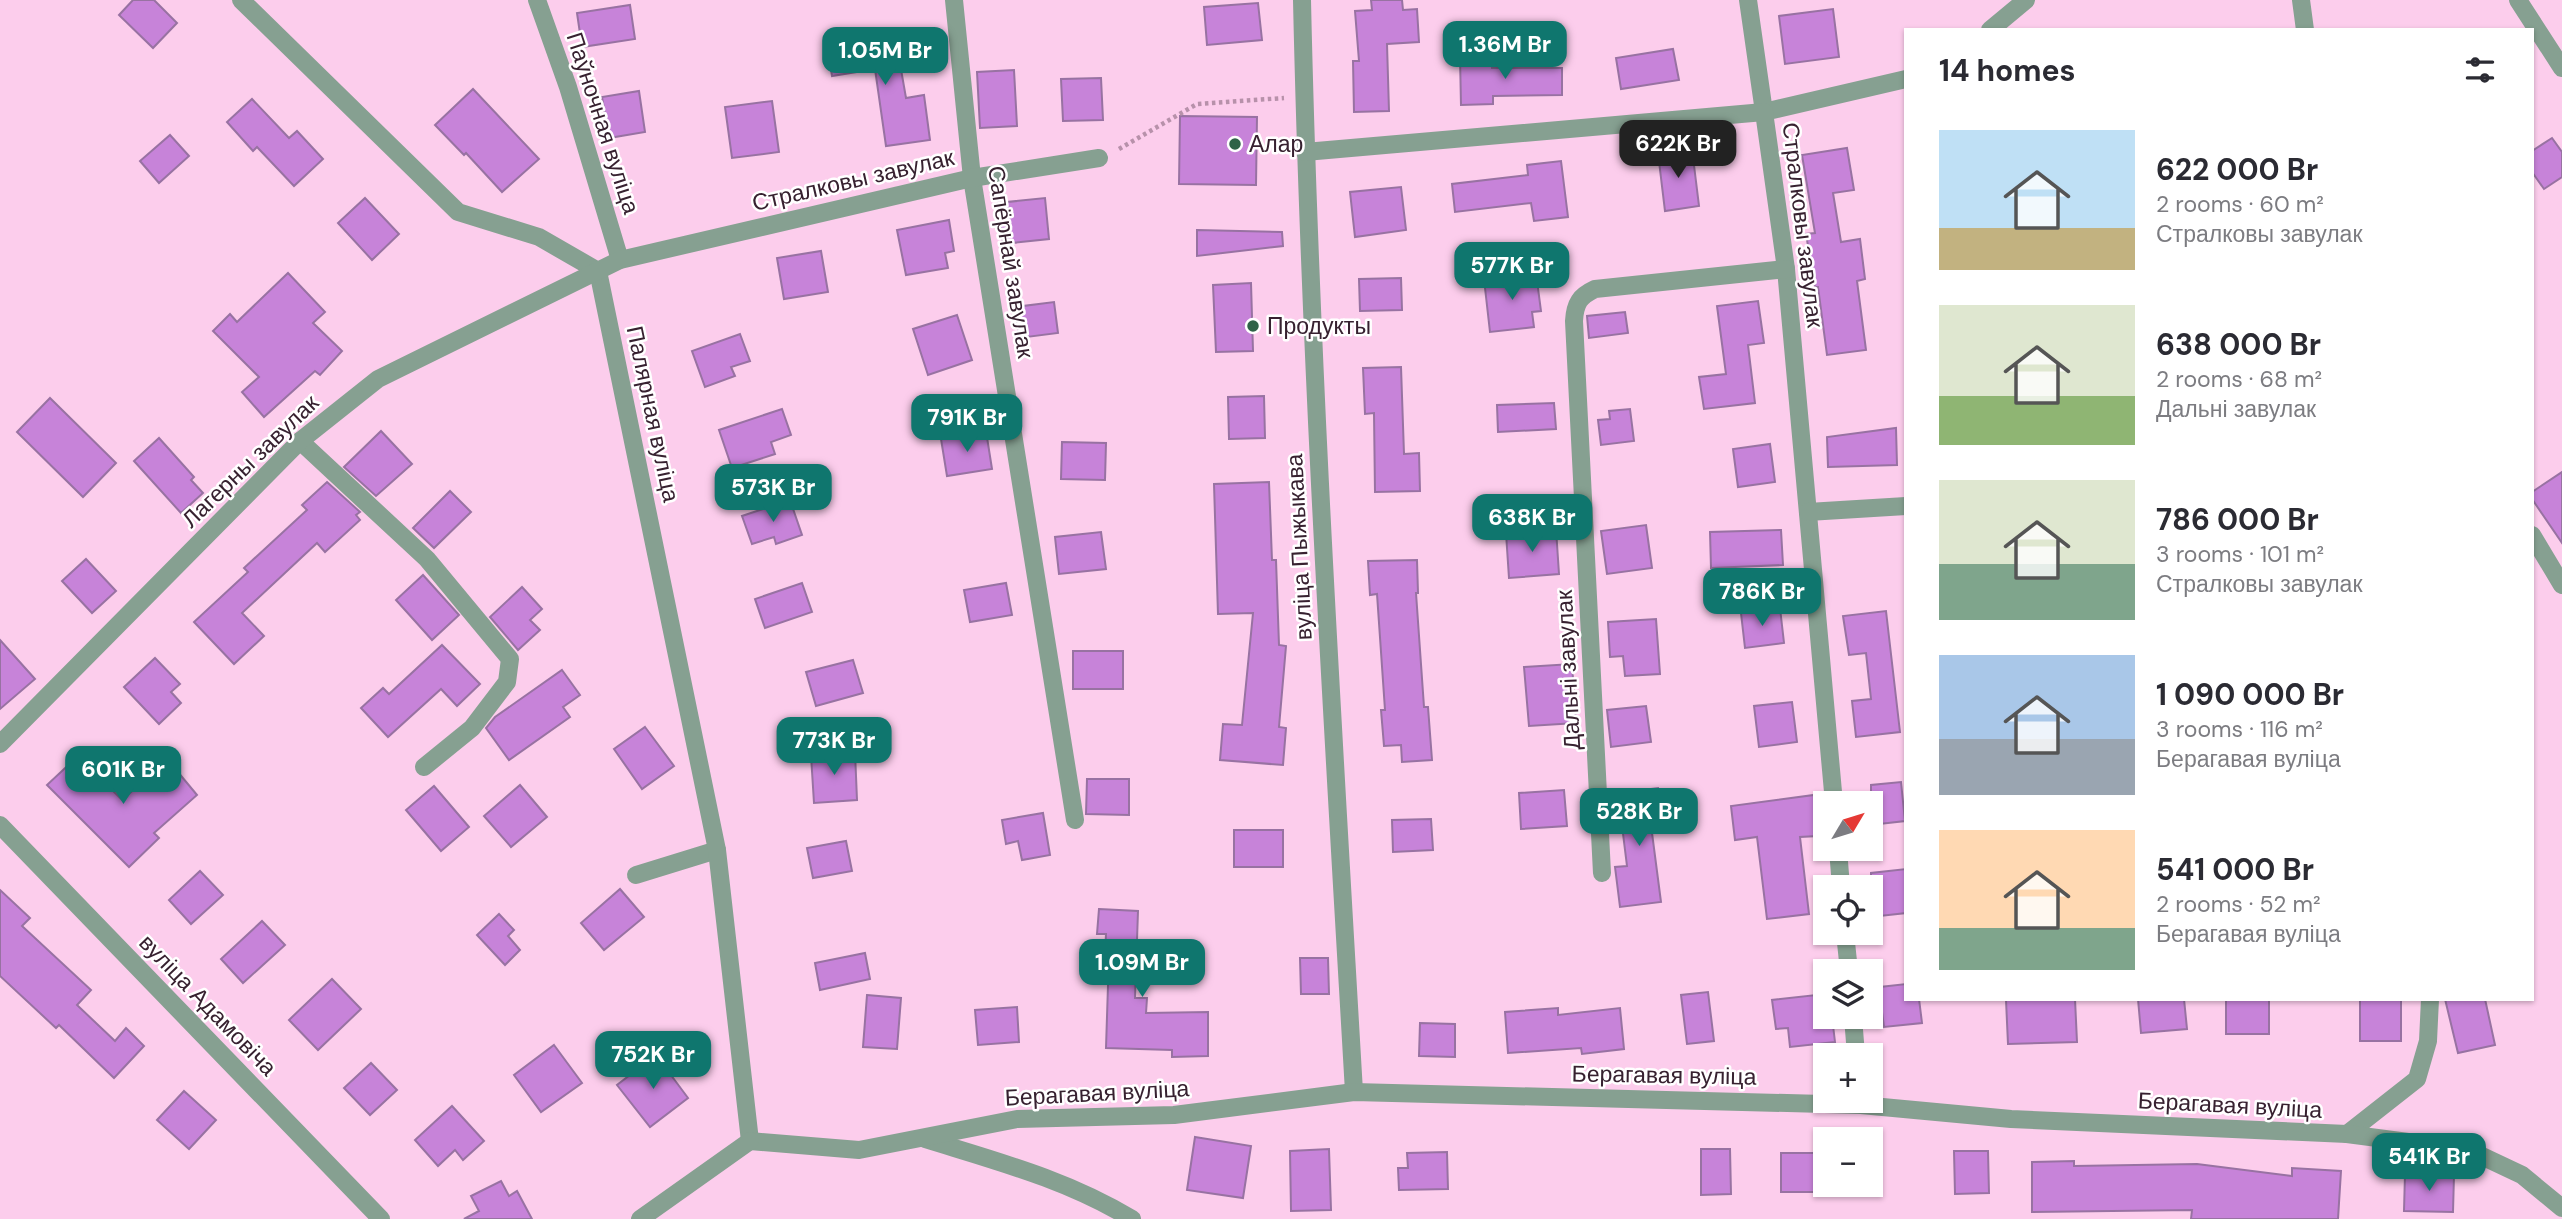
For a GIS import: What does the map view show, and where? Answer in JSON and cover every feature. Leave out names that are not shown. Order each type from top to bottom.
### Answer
[{"type":"street","points":[[241,0],[458,212],[540,237],[598,271]]},
{"type":"street","name":"Паўночная вуліца","points":[[537,0],[568,88],[620,260]]},
{"type":"street","name":"Сапёрнай завулак","points":[[954,0],[972,178],[1075,820]]},
{"type":"street","name":"вуліца Пыжыкава","points":[[1302,0],[1305,152],[1318,462],[1354,1092]]},
{"type":"street","points":[[1748,0],[1764,112],[1904,79]]},
{"type":"street","points":[[1992,28],[2026,0]]},
{"type":"street","points":[[2301,0],[2305,28]]},
{"type":"street","points":[[2518,0],[2562,68]]},
{"type":"street","name":"Стралковы завулак","points":[[1305,152],[1764,112],[1786,269],[1833,791]]},
{"type":"street","name":"Стралковы завулак","points":[[620,260],[972,178],[1099,158]]},
{"type":"street","name":"Лагерны завулак","points":[[0,744],[300,441],[378,379],[620,260]]},
{"type":"street","name":"Дальні завулак","points":[[1602,873],[1575,305],[1584,294],[1595,289],[1786,269]]},
{"type":"street","name":"Палярная вуліца","points":[[598,271],[717,850],[750,1141]]},
{"type":"street","points":[[300,441],[427,559],[510,659],[507,682],[472,728],[424,766]]},
{"type":"street","points":[[1808,512],[1904,506]]},
{"type":"street","points":[[2534,538],[2562,584]]},
{"type":"street","name":"вуліца Адамовіча","points":[[0,825],[381,1219]]},
{"type":"street","points":[[636,875],[717,850]]},
{"type":"street","points":[[2347,1134],[2417,1079],[2428,1041],[2430,1001]]},
{"type":"street","name":"Берагавая вуліца","points":[[750,1141],[859,1150],[1017,1119],[1174,1115],[1354,1092],[1813,1102]]},
{"type":"street","name":"Берагавая вуліца","points":[[1883,1105],[2011,1119],[2347,1134],[2469,1150],[2522,1175],[2562,1208]]},
{"type":"street","points":[[921,1138],[1046,1176],[1096,1198],[1132,1219]]},
{"type":"street","points":[[640,1219],[750,1141]]},
{"type":"path","points":[[1099,158],[1126,146],[1197,104],[1304,98]]},
{"type":"building","points":[[133,0],[154,0],[177,23],[153,48],[119,15]]},
{"type":"building","points":[[1371,0],[1402,0],[1403,10],[1417,9],[1419,42],[1387,44],[1389,111],[1354,112],[1353,61],[1359,61],[1355,11],[1372,10]]},
{"type":"building","points":[[1258,3],[1262,40],[1207,45],[1204,7]]},
{"type":"building","points":[[630,5],[635,39],[582,47],[577,13]]},
{"type":"building","points":[[1833,9],[1839,57],[1785,64],[1779,16]]},
{"type":"building","points":[[895,35],[906,98],[924,95],[930,140],[886,146],[875,69],[832,76],[827,46]]},
{"type":"building","points":[[1673,49],[1679,80],[1621,89],[1616,58]]},
{"type":"building","points":[[1492,56],[1492,68],[1562,68],[1562,95],[1493,96],[1493,104],[1461,105],[1460,57]]},
{"type":"building","points":[[1014,70],[1017,126],[980,128],[977,72]]},
{"type":"building","points":[[1101,78],[1103,120],[1063,121],[1061,79]]},
{"type":"building","points":[[473,89],[539,159],[502,192],[466,153],[464,155],[435,125]]},
{"type":"building","points":[[639,91],[645,132],[609,138],[602,97]]},
{"type":"building","points":[[252,99],[289,138],[297,131],[323,159],[294,186],[257,147],[253,151],[227,122]]},
{"type":"building","points":[[772,101],[779,152],[732,158],[725,107]]},
{"type":"building","points":[[1180,116],[1257,117],[1256,185],[1179,184]]},
{"type":"building","points":[[170,135],[189,156],[159,183],[140,161]]},
{"type":"building","points":[[2552,138],[2562,152],[2562,177],[2544,189],[2534,175],[2534,150]]},
{"type":"building","points":[[1847,148],[1854,190],[1833,193],[1841,242],[1860,239],[1865,279],[1857,281],[1866,350],[1827,355],[1818,287],[1815,287],[1806,234],[1815,233],[1802,155]]},
{"type":"building","points":[[1692,149],[1699,206],[1665,211],[1658,153]]},
{"type":"building","points":[[1561,161],[1568,217],[1534,221],[1531,203],[1455,212],[1452,184],[1528,175],[1527,165]]},
{"type":"building","points":[[1401,187],[1406,230],[1355,237],[1350,192]]},
{"type":"building","points":[[365,198],[399,234],[372,260],[338,223]]},
{"type":"building","points":[[1045,198],[1049,239],[1003,244],[998,203]]},
{"type":"building","points":[[949,220],[954,251],[945,253],[948,268],[906,275],[897,230]]},
{"type":"building","points":[[1197,230],[1282,232],[1283,246],[1197,256]]},
{"type":"building","points":[[821,251],[828,292],[784,299],[777,258]]},
{"type":"building","points":[[288,273],[325,312],[313,323],[342,351],[320,375],[315,371],[264,417],[242,392],[259,377],[213,331],[230,314],[237,322]]},
{"type":"building","points":[[1536,273],[1541,311],[1532,312],[1534,327],[1490,332],[1484,279]]},
{"type":"building","points":[[1401,278],[1402,310],[1360,311],[1359,279]]},
{"type":"building","points":[[1251,283],[1253,351],[1216,352],[1213,285]]},
{"type":"building","points":[[1758,301],[1764,343],[1748,345],[1755,403],[1704,409],[1699,377],[1726,374],[1717,306]]},
{"type":"building","points":[[1054,302],[1058,333],[1019,338],[1015,307]]},
{"type":"building","points":[[1625,312],[1628,333],[1589,338],[1587,316]]},
{"type":"building","points":[[957,315],[972,360],[928,375],[913,329]]},
{"type":"building","points":[[740,334],[750,361],[731,367],[735,376],[705,387],[692,351]]},
{"type":"building","points":[[1401,367],[1404,454],[1419,453],[1420,491],[1375,492],[1374,413],[1365,414],[1363,368]]},
{"type":"building","points":[[1264,396],[1265,438],[1229,439],[1228,397]]},
{"type":"building","points":[[50,398],[116,463],[83,497],[17,432]]},
{"type":"building","points":[[1554,403],[1556,429],[1498,432],[1497,405]]},
{"type":"building","points":[[782,409],[791,435],[771,442],[775,454],[732,468],[719,430]]},
{"type":"building","points":[[1630,409],[1634,441],[1601,445],[1598,420],[1610,419],[1609,411]]},
{"type":"building","points":[[1896,428],[1897,465],[1828,467],[1827,437]]},
{"type":"building","points":[[381,431],[412,464],[376,496],[344,467]]},
{"type":"building","points":[[986,431],[992,469],[947,476],[941,439]]},
{"type":"building","points":[[159,438],[194,477],[191,480],[203,493],[181,513],[134,461]]},
{"type":"building","points":[[1062,442],[1106,443],[1105,480],[1061,479]]},
{"type":"building","points":[[1770,444],[1775,482],[1738,487],[1733,449]]},
{"type":"building","points":[[2562,472],[2562,543],[2534,502],[2534,491]]},
{"type":"building","points":[[327,482],[360,512],[356,515],[360,520],[325,552],[317,543],[242,613],[264,636],[234,664],[194,622],[248,572],[244,568],[307,510],[302,505]]},
{"type":"building","points":[[1269,482],[1272,560],[1276,560],[1279,645],[1286,646],[1279,727],[1286,728],[1283,765],[1220,760],[1223,724],[1242,725],[1253,613],[1218,614],[1214,484]]},
{"type":"building","points":[[450,491],[471,512],[434,548],[413,528]]},
{"type":"building","points":[[790,500],[802,535],[776,544],[774,537],[752,544],[742,516]]},
{"type":"building","points":[[1646,525],[1652,568],[1607,574],[1601,531]]},
{"type":"building","points":[[1556,529],[1559,574],[1509,578],[1506,533]]},
{"type":"building","points":[[1781,530],[1783,565],[1711,568],[1710,532]]},
{"type":"building","points":[[1101,532],[1106,569],[1059,574],[1055,537]]},
{"type":"building","points":[[86,559],[116,591],[92,613],[62,581]]},
{"type":"building","points":[[1417,560],[1416,593],[1424,707],[1428,707],[1432,760],[1402,762],[1401,745],[1384,746],[1381,710],[1385,710],[1377,594],[1370,595],[1368,561]]},
{"type":"building","points":[[423,575],[459,615],[432,640],[396,600]]},
{"type":"building","points":[[802,583],[812,612],[765,628],[755,599]]},
{"type":"building","points":[[1006,583],[1012,615],[970,622],[964,590]]},
{"type":"building","points":[[522,587],[542,609],[530,620],[540,630],[518,650],[490,617]]},
{"type":"building","points":[[1780,608],[1784,643],[1745,648],[1741,613]]},
{"type":"building","points":[[1886,611],[1900,732],[1856,737],[1852,701],[1871,699],[1866,653],[1849,655],[1843,616]]},
{"type":"building","points":[[1656,619],[1660,674],[1625,676],[1623,656],[1610,657],[1608,622]]},
{"type":"building","points":[[0,640],[35,679],[0,709]]},
{"type":"building","points":[[442,645],[480,684],[457,706],[441,689],[388,737],[361,708],[383,688],[389,694]]},
{"type":"building","points":[[1073,651],[1123,651],[1123,689],[1073,689]]},
{"type":"building","points":[[155,658],[180,684],[171,692],[181,703],[159,724],[124,687]]},
{"type":"building","points":[[853,660],[863,693],[816,706],[806,672]]},
{"type":"building","points":[[1572,664],[1576,723],[1529,726],[1524,667]]},
{"type":"building","points":[[562,670],[580,695],[563,707],[570,717],[509,760],[486,728],[495,717]]},
{"type":"building","points":[[1792,702],[1797,742],[1759,747],[1754,706]]},
{"type":"building","points":[[1646,706],[1651,742],[1611,747],[1607,710]]},
{"type":"building","points":[[645,727],[674,766],[642,789],[614,749]]},
{"type":"building","points":[[855,752],[857,800],[814,803],[811,755]]},
{"type":"building","points":[[78,756],[122,800],[168,760],[197,795],[154,833],[159,838],[129,867],[47,785]]},
{"type":"building","points":[[1087,779],[1129,779],[1129,815],[1086,814]]},
{"type":"building","points":[[1901,782],[1904,821],[1883,824],[1883,791],[1871,791],[1871,785]]},
{"type":"building","points":[[520,785],[547,817],[511,847],[484,816]]},
{"type":"building","points":[[434,786],[469,827],[441,851],[406,810]]},
{"type":"building","points":[[1658,788],[1663,831],[1652,833],[1661,902],[1620,907],[1615,867],[1627,866],[1618,793]]},
{"type":"building","points":[[1564,790],[1567,826],[1521,829],[1519,793]]},
{"type":"building","points":[[1813,795],[1813,836],[1800,837],[1809,914],[1767,919],[1757,837],[1735,840],[1731,806]]},
{"type":"building","points":[[1043,813],[1050,855],[1022,860],[1018,841],[1006,844],[1002,820]]},
{"type":"building","points":[[1431,819],[1433,850],[1393,852],[1392,820]]},
{"type":"building","points":[[1234,830],[1283,830],[1283,867],[1234,867]]},
{"type":"building","points":[[846,841],[852,871],[813,878],[807,848]]},
{"type":"building","points":[[1904,869],[1904,913],[1883,916],[1883,875],[1871,875]]},
{"type":"building","points":[[200,871],[223,895],[191,924],[169,900]]},
{"type":"building","points":[[620,889],[644,917],[604,950],[581,923]]},
{"type":"building","points":[[0,890],[30,918],[22,926],[91,990],[77,1005],[115,1041],[126,1028],[144,1046],[114,1078],[59,1025],[56,1028],[0,976]]},
{"type":"building","points":[[1099,909],[1138,911],[1135,998],[1147,998],[1146,1013],[1208,1012],[1208,1056],[1172,1057],[1172,1050],[1106,1048],[1109,954],[1105,954],[1106,934],[1097,934]]},
{"type":"building","points":[[499,914],[514,930],[508,936],[520,950],[505,965],[477,935]]},
{"type":"building","points":[[262,921],[285,945],[243,983],[221,959]]},
{"type":"building","points":[[865,953],[870,979],[820,990],[815,963]]},
{"type":"building","points":[[1300,958],[1328,958],[1329,994],[1301,994]]},
{"type":"building","points":[[332,979],[361,1009],[318,1050],[289,1020]]},
{"type":"building","points":[[1904,984],[1904,1001],[1919,1001],[1922,1023],[1884,1027],[1883,987]]},
{"type":"building","points":[[1708,992],[1714,1041],[1687,1044],[1681,995]]},
{"type":"building","points":[[867,995],[901,998],[897,1049],[863,1047]]},
{"type":"building","points":[[1813,995],[1813,1029],[1833,1029],[1835,1042],[1790,1047],[1788,1028],[1776,1029],[1772,1000]]},
{"type":"building","points":[[2006,1001],[2075,1001],[2077,1042],[2008,1044]]},
{"type":"building","points":[[2138,1001],[2184,1001],[2187,1029],[2141,1033]]},
{"type":"building","points":[[2226,1001],[2269,1001],[2269,1034],[2226,1034]]},
{"type":"building","points":[[2360,1001],[2401,1001],[2401,1041],[2360,1041]]},
{"type":"building","points":[[2445,1001],[2485,1001],[2495,1045],[2458,1053]]},
{"type":"building","points":[[1017,1007],[1019,1042],[978,1045],[975,1010]]},
{"type":"building","points":[[1558,1008],[1558,1015],[1620,1008],[1624,1049],[1582,1054],[1581,1048],[1508,1053],[1505,1012]]},
{"type":"building","points":[[1420,1023],[1455,1024],[1455,1057],[1419,1056]]},
{"type":"building","points":[[554,1045],[582,1083],[541,1112],[514,1075]]},
{"type":"building","points":[[656,1055],[688,1098],[650,1127],[617,1085]]},
{"type":"building","points":[[371,1063],[397,1090],[370,1115],[344,1088]]},
{"type":"building","points":[[184,1091],[216,1120],[189,1149],[157,1120]]},
{"type":"building","points":[[452,1106],[484,1141],[463,1160],[455,1150],[438,1166],[415,1140]]},
{"type":"building","points":[[1195,1137],[1251,1146],[1243,1198],[1187,1190]]},
{"type":"building","points":[[1329,1149],[1331,1210],[1291,1211],[1290,1151]]},
{"type":"building","points":[[1701,1149],[1730,1149],[1731,1194],[1701,1195]]},
{"type":"building","points":[[1954,1151],[1988,1151],[1989,1193],[1955,1194]]},
{"type":"building","points":[[1447,1152],[1448,1189],[1399,1190],[1398,1168],[1408,1168],[1407,1153]]},
{"type":"building","points":[[1781,1153],[1813,1153],[1813,1192],[1781,1192]]},
{"type":"building","points":[[2074,1161],[2074,1166],[2197,1164],[2292,1176],[2292,1168],[2341,1171],[2338,1219],[2191,1219],[2192,1210],[2032,1212],[2032,1162]]},
{"type":"building","points":[[2405,1174],[2454,1175],[2453,1212],[2404,1211]]},
{"type":"building","points":[[501,1181],[509,1196],[517,1191],[532,1219],[464,1219],[479,1211],[471,1196]]},
{"type":"place","name":"Алар","points":[[1235,144]]},
{"type":"place","name":"Продукты","points":[[1253,326]]}]
